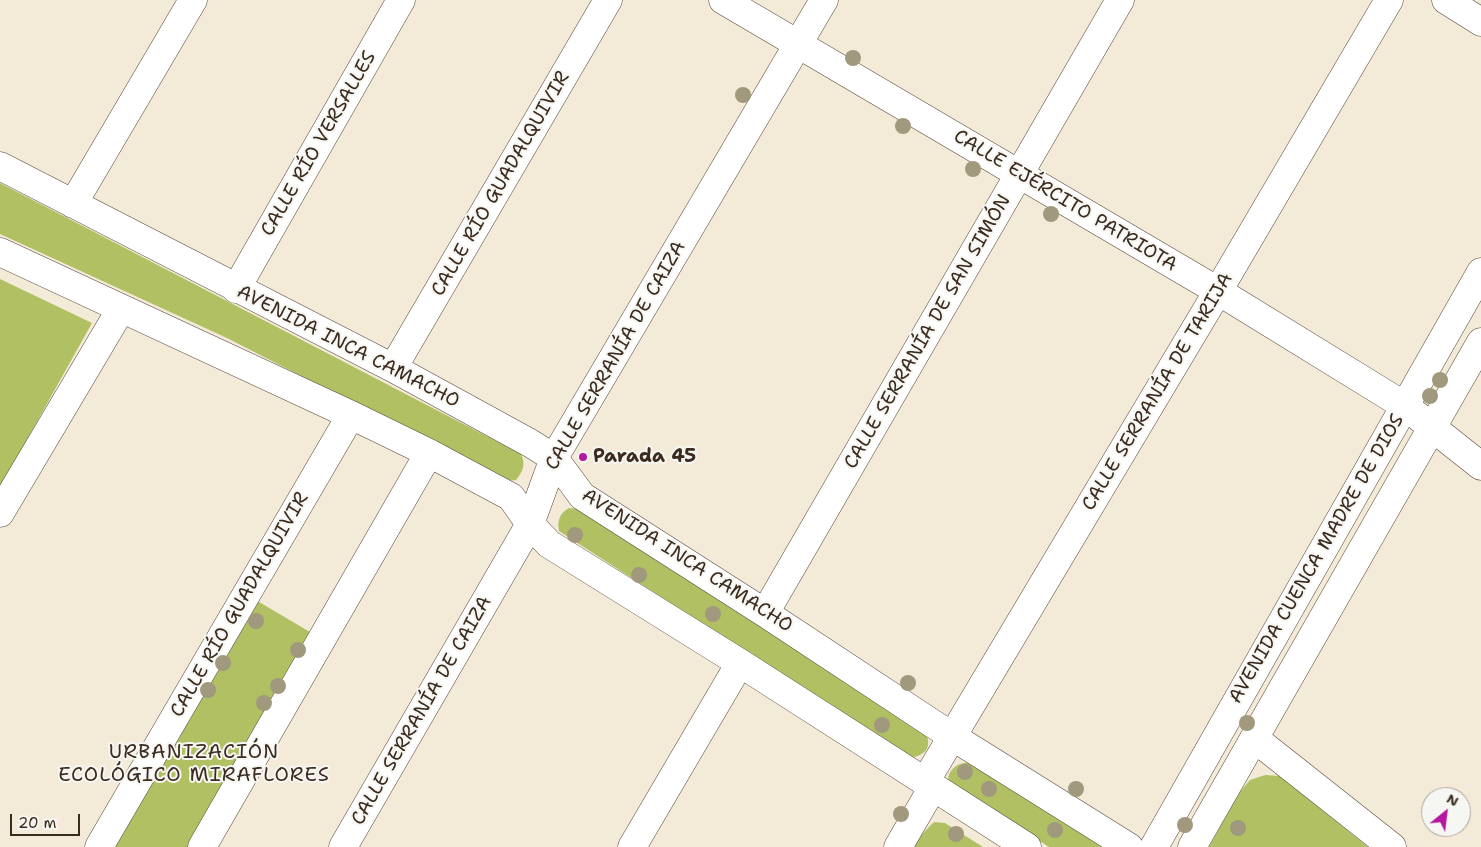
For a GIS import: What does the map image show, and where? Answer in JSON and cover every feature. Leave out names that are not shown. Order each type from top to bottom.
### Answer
[{"type":"street","points":[[74,204],[193,0]]},
{"type":"street","name":"CALLE RÍO VERSALLES","points":[[236,289],[401,0]]},
{"type":"street","name":"CALLE RÍO GUADALQUIVIR","points":[[393,368],[608,0]]},
{"type":"street","name":"CALLE EJÉRCITO PATRIOTA","points":[[724,0],[1218,292],[1404,406],[1432,426]]},
{"type":"street","name":"CALLE SERRANÍA DE CAIZA","points":[[343,847],[530,524],[554,458],[824,0]]},
{"type":"street","name":"CALLE SERRANÍA DE SAN SIMÓN","points":[[766,612],[1120,0]]},
{"type":"street","name":"CALLE SERRANÍA DE TARIJA","points":[[898,847],[953,737],[1218,292],[1389,0]]},
{"type":"street","points":[[1446,0],[1481,22]]},
{"type":"street","name":"AVENIDA INCA CAMACHO","points":[[0,166],[236,289],[393,368],[530,443],[554,458],[582,496],[766,612],[953,737],[1129,847]]},
{"type":"street","points":[[0,252],[351,415],[429,453],[511,497],[530,524],[549,544],[740,663],[1028,847]]},
{"type":"street","name":"AVENIDA CUENCA MADRE DE DIOS","points":[[1154,847],[1481,272]]},
{"type":"street","points":[[0,512],[121,309]]},
{"type":"street","name":"AVENIDA CUENCA MADRE DE DIOS","points":[[1192,847],[1481,342]]},
{"type":"street","name":"CALLE RÍO GUADALQUIVIR","points":[[99,847],[351,415]]},
{"type":"street","points":[[1432,426],[1481,466]]},
{"type":"street","points":[[202,847],[429,453]]},
{"type":"street","points":[[632,847],[740,663]]},
{"type":"street","points":[[1254,738],[1392,847]]},
{"type":"green space","points":[[0,183],[521,454],[523,468],[520,474],[516,480],[506,481],[227,338],[0,234]]},
{"type":"green space","points":[[0,279],[92,323],[0,488]]},
{"type":"green space","points":[[569,508],[577,509],[926,733],[928,747],[926,750],[920,755],[910,758],[559,531],[558,523],[560,517]]},
{"type":"green space","points":[[254,599],[315,635],[192,847],[114,847]]},
{"type":"green space","points":[[971,762],[1103,847],[1049,847],[950,783],[948,777],[954,768],[960,764]]},
{"type":"green space","points":[[1265,775],[1280,776],[1368,847],[1209,847],[1239,793],[1250,780]]},
{"type":"green space","points":[[934,822],[945,823],[983,847],[914,847],[921,835]]},
{"type":"place","name":"Parada 45","points":[[583,457]]},
{"type":"district","name":"URBANIZACIÓN ECOLÓGICO MIRAFLORES","points":[[194,764]]}]
